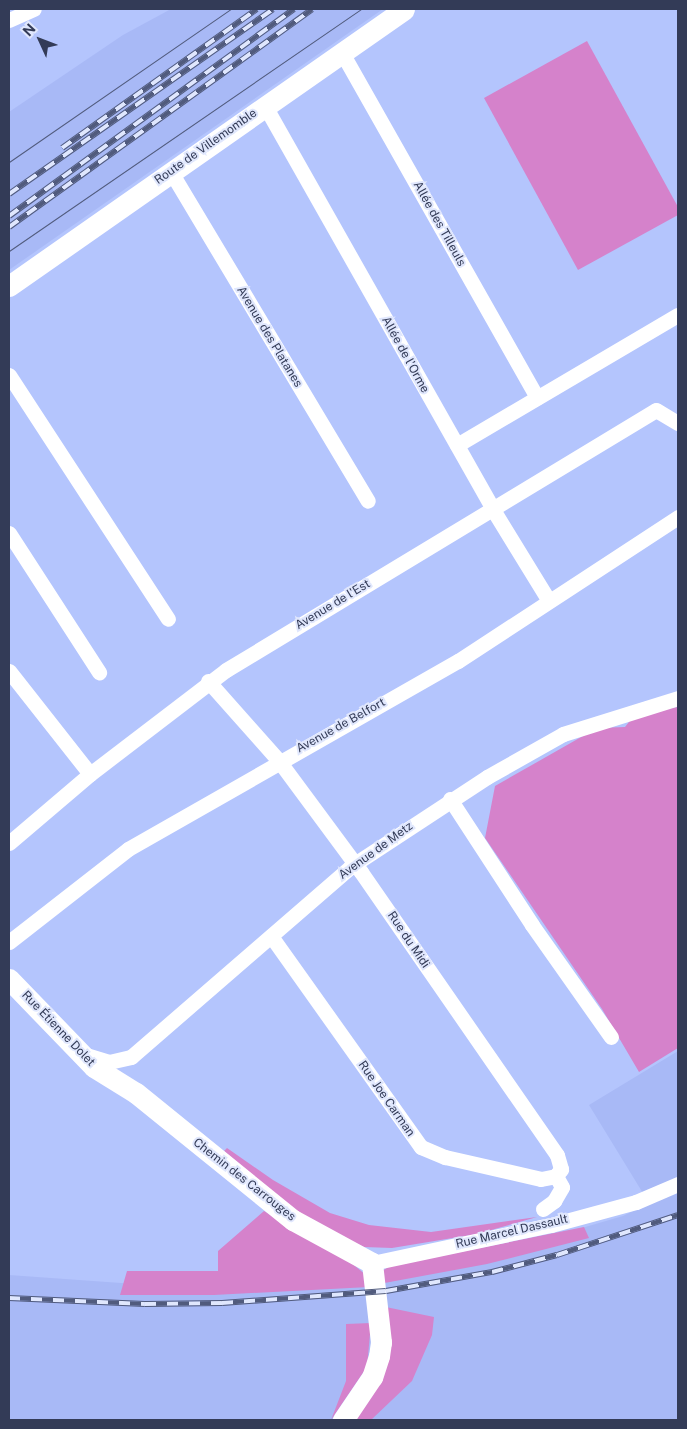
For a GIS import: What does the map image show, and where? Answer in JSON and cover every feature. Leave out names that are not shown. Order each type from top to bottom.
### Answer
[{"type":"street","points":[[9,20],[34,9]]},
{"type":"street","name":"Route de Villemomble","points":[[9,286],[404,9]]},
{"type":"street","name":"Allée des Tilleuls","points":[[342,51],[537,397]]},
{"type":"street","name":"Allée de l'Orme","points":[[265,106],[492,508],[549,601]]},
{"type":"street","name":"Avenue des Platanes","points":[[171,172],[368,501]]},
{"type":"street","points":[[456,445],[678,315]]},
{"type":"street","points":[[9,375],[168,619]]},
{"type":"street","name":"Avenue de l'Est","points":[[9,843],[90,774],[208,682],[656,410],[678,423]]},
{"type":"street","name":"Avenue de Belfort","points":[[9,942],[128,849],[279,761],[458,662],[678,517]]},
{"type":"street","points":[[9,533],[99,672]]},
{"type":"street","points":[[9,671],[90,774]]},
{"type":"street","name":"Rue du Midi","points":[[208,682],[279,761],[355,863],[557,1155],[560,1169],[556,1176],[562,1187],[554,1201],[543,1210]]},
{"type":"street","name":"Avenue de Metz","points":[[115,1069],[355,863],[450,800],[563,734],[678,698]]},
{"type":"street","points":[[450,800],[532,925],[611,1037]]},
{"type":"street","name":"Rue Joe Carman","points":[[271,936],[421,1147],[445,1157],[541,1179],[556,1176]]},
{"type":"street","name":"Rue Étienne Dolet","points":[[9,978],[81,1054],[115,1069]]},
{"type":"street","name":"Chemin des Carrouges","points":[[115,1069],[136,1093],[293,1220],[372,1270]]},
{"type":"street","name":"Rue Marcel Dassault","points":[[372,1270],[552,1226],[636,1202],[678,1184]]},
{"type":"street","points":[[343,1420],[372,1377],[379,1356],[380,1338],[372,1270]]},
{"type":"shaded area","points":[[171,9],[383,9],[9,270],[9,112],[123,35]]},
{"type":"shaded area","points":[[587,41],[678,207],[678,215],[578,270],[484,98]]},
{"type":"shaded area","points":[[678,707],[678,1048],[639,1072],[602,1009],[485,838],[495,786],[597,728],[625,727],[636,713]]},
{"type":"shaded area","points":[[678,1051],[678,1420],[9,1420],[9,1275],[149,1285],[379,1280],[527,1244],[623,1216],[649,1203],[589,1105]]},
{"type":"shaded area","points":[[227,1148],[273,1180],[330,1213],[369,1225],[431,1232],[537,1217],[477,1234],[392,1248],[364,1247],[300,1217],[224,1151]]},
{"type":"shaded area","points":[[264,1211],[349,1261],[366,1275],[369,1287],[214,1295],[120,1295],[127,1271],[218,1271],[218,1251]]},
{"type":"shaded area","points":[[584,1227],[589,1238],[487,1264],[379,1284],[382,1271],[390,1266]]},
{"type":"shaded area","points":[[381,1306],[434,1317],[432,1335],[412,1381],[371,1420],[353,1420],[380,1381]]},
{"type":"shaded area","points":[[371,1323],[367,1367],[331,1420],[346,1381],[346,1324]]},
{"type":"tram line","points":[[9,162],[231,9]]},
{"type":"tram line","points":[[9,251],[361,9]]},
{"type":"railway","points":[[62,148],[257,9]]},
{"type":"railway","points":[[9,194],[273,9]]},
{"type":"railway","points":[[9,216],[294,9]]},
{"type":"railway","points":[[9,227],[312,9]]},
{"type":"railway","points":[[9,1298],[145,1304],[222,1303],[386,1291],[492,1272],[557,1255],[678,1215]]}]
